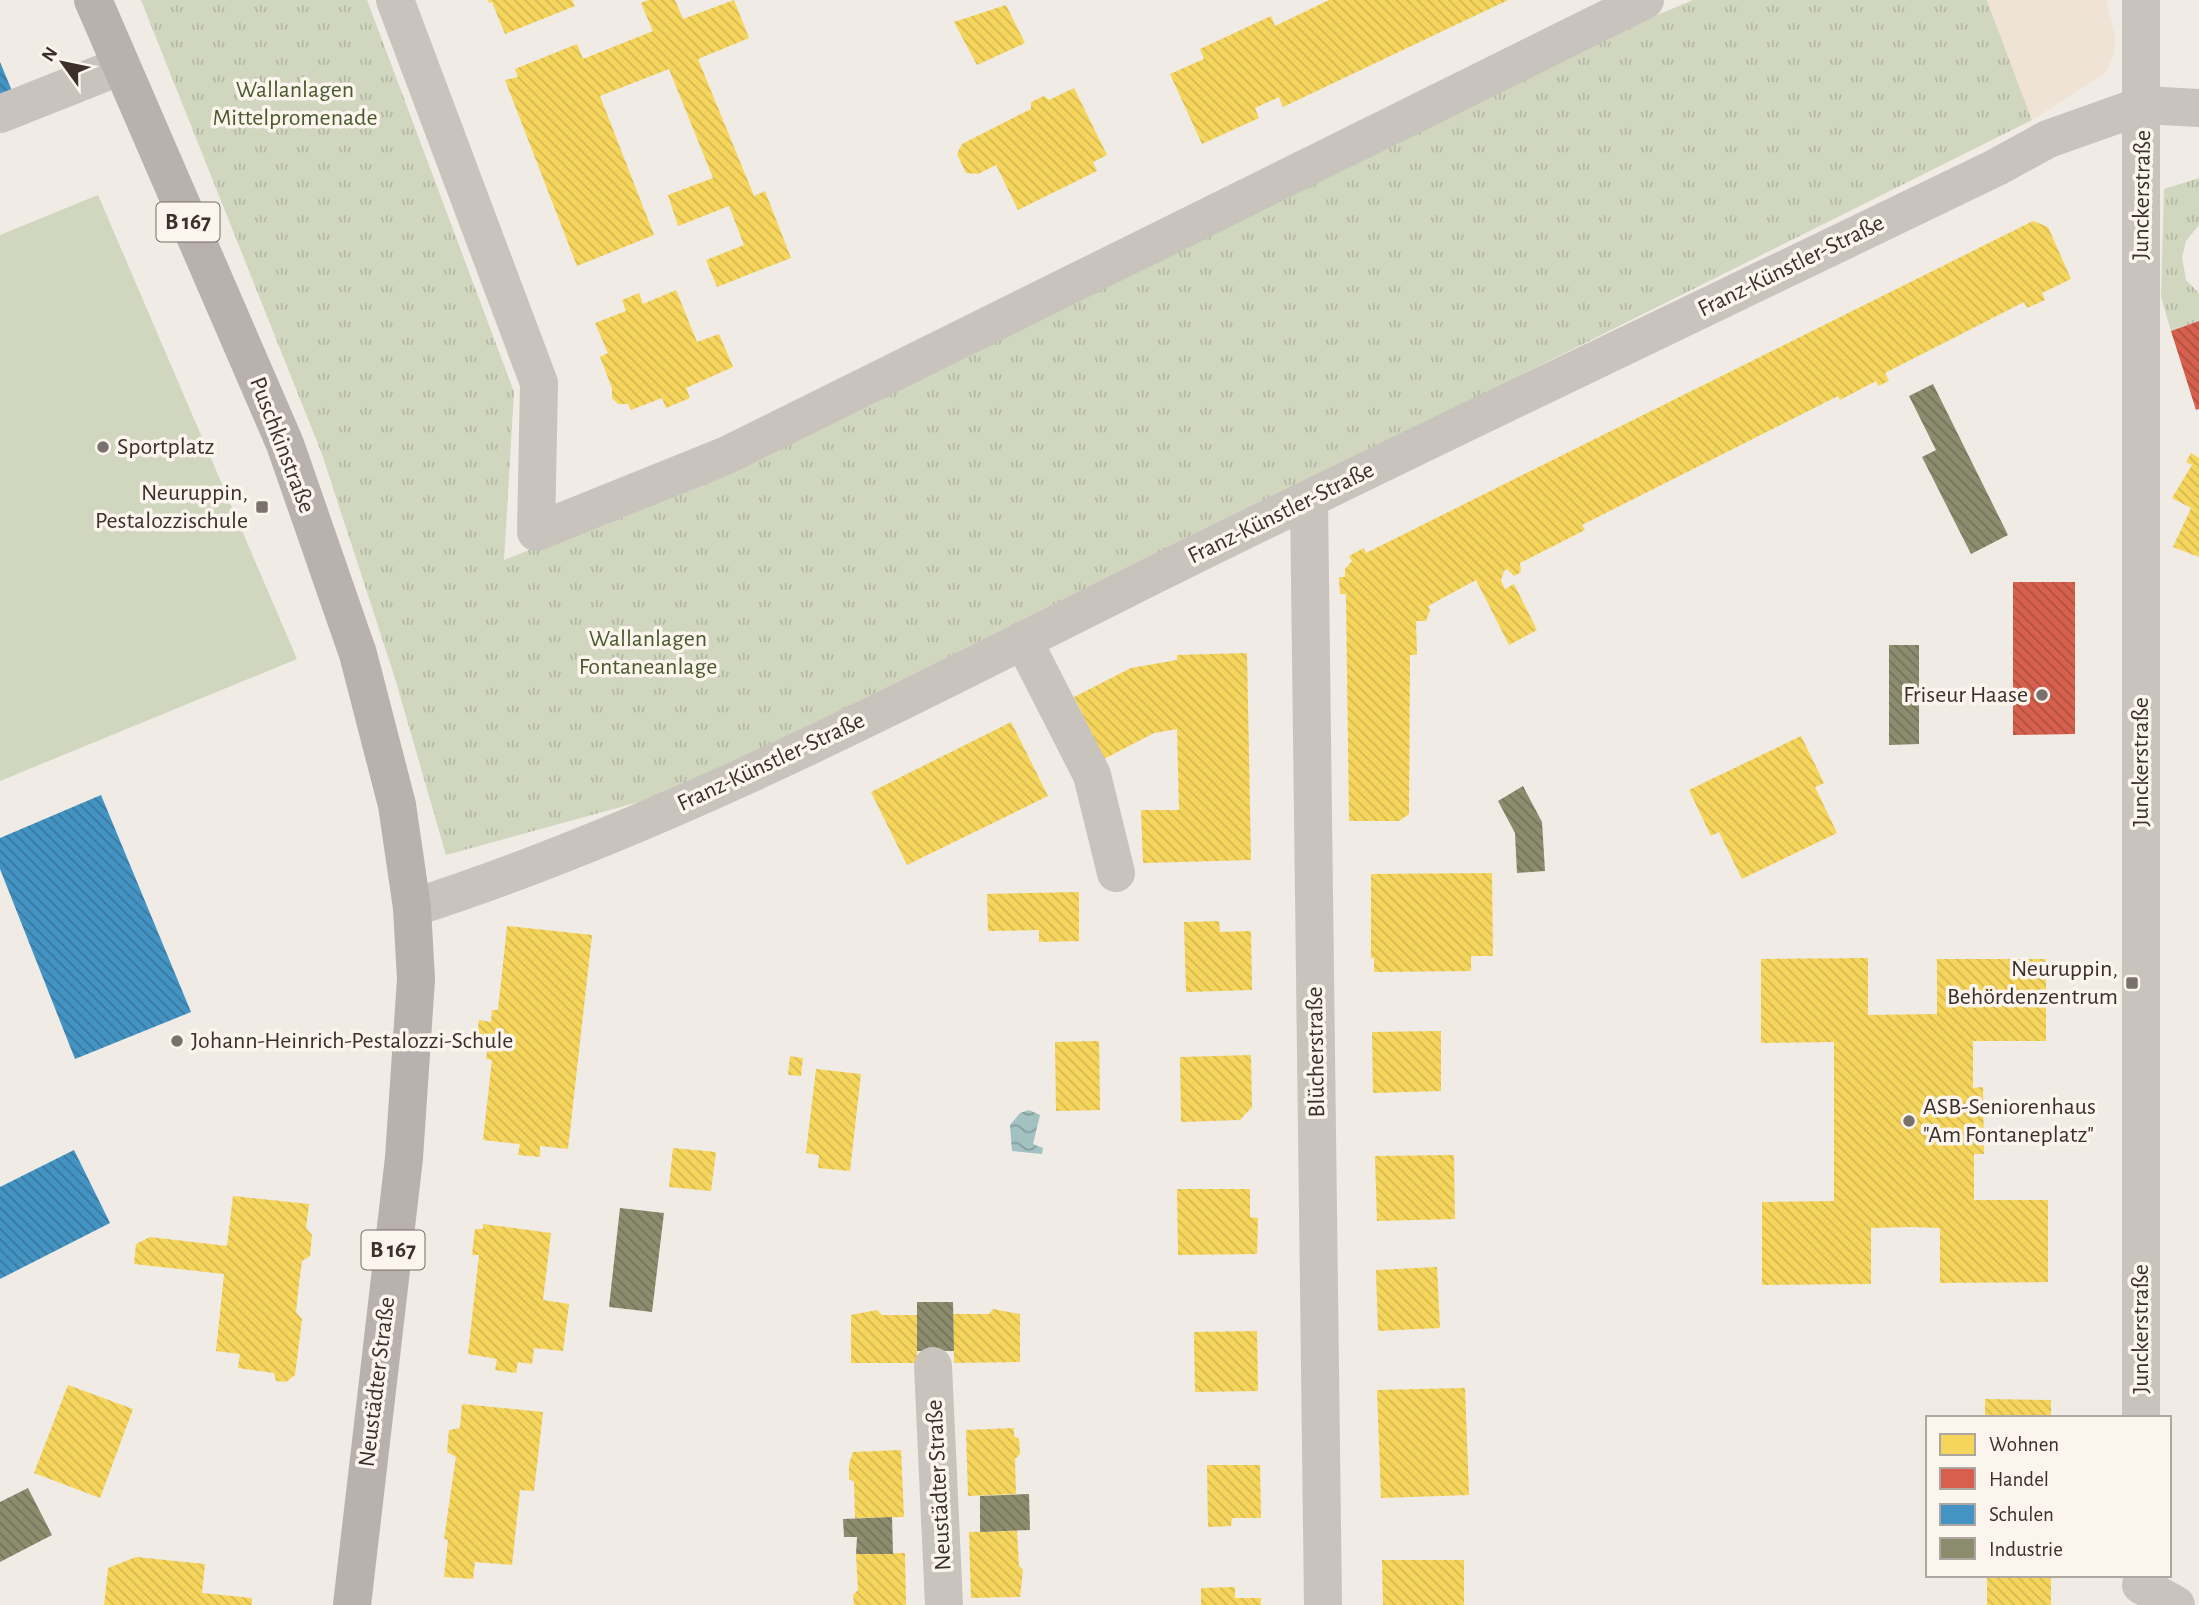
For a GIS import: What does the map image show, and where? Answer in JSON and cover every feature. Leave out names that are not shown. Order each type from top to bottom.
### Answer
[{"type":"main road","name":"Puschkinstraße","points":[[93,0],[285,444],[358,654],[397,805],[412,908]]},
{"type":"main road","name":"Neustädter Straße","points":[[352,1605],[404,1158],[416,979],[412,908]]},
{"type":"street","points":[[395,0],[539,383],[536,532],[725,456],[1645,0]]},
{"type":"street","name":"Junckerstraße","points":[[2141,0],[2144,105],[2141,1416]]},
{"type":"street","points":[[0,114],[121,66]]},
{"type":"street","points":[[2144,105],[2199,107]]},
{"type":"street","name":"Franz-Künstler-Straße","points":[[412,908],[529,869],[735,782],[1309,499],[1984,173],[2048,139],[2144,105]]},
{"type":"street","name":"Blücherstraße","points":[[1309,499],[1323,1605]]},
{"type":"street","points":[[1023,640],[1092,775],[1116,873]]},
{"type":"street","name":"Neustädter Straße","points":[[933,1366],[944,1605]]},
{"type":"street","points":[[2141,1588],[2176,1605]]},
{"type":"green space","name":"Wallanlagen Fontaneanlage","points":[[141,0],[367,0],[514,392],[504,560],[734,468],[1586,45],[1693,0],[1987,0],[2032,120],[697,786],[446,855],[394,675],[322,454]]},
{"type":"green space","points":[[2199,178],[2199,225],[2186,241],[2182,257],[2186,280],[2199,293],[2199,321],[2171,331],[2161,297],[2164,189]]},
{"type":"green space","name":"Sportplatz","points":[[98,195],[297,659],[0,781],[0,235]]},
{"type":"shaded area","points":[[1987,0],[2106,0],[2115,37],[2114,55],[2105,73],[2032,120]]},
{"type":"water","points":[[1029,1110],[1040,1115],[1033,1144],[1043,1148],[1042,1154],[1012,1151],[1010,1125],[1020,1113]]},
{"type":"building: Wohnen","points":[[488,0],[572,0],[575,6],[505,34],[492,2],[489,3]]},
{"type":"building: Wohnen","points":[[649,0],[675,0],[683,19],[734,0],[749,38],[698,59],[754,196],[765,191],[791,258],[717,287],[706,260],[744,245],[729,206],[678,226],[668,195],[713,178],[669,69],[600,96],[654,235],[577,266],[505,80],[518,77],[515,69],[577,44],[583,59],[653,31],[641,3]]},
{"type":"building: Wohnen","points":[[1329,0],[1508,0],[1283,107],[1279,97],[1255,108],[1259,118],[1202,144],[1170,74],[1204,59],[1200,49],[1271,16],[1275,26]]},
{"type":"building: Wohnen","points":[[1006,5],[1025,43],[977,65],[954,22]]},
{"type":"building: Wohnen","points":[[1074,88],[1107,155],[1093,162],[1097,171],[1018,210],[996,165],[978,174],[966,173],[957,154],[962,144],[1031,109],[1031,102],[1044,96],[1049,100]]},
{"type":"building: Wohnen","points":[[2033,221],[2048,227],[2071,279],[2042,293],[2045,300],[2027,308],[2024,302],[1885,373],[1889,381],[1878,386],[1876,381],[1840,400],[1838,396],[1582,525],[1585,530],[1520,563],[1521,572],[1514,576],[1507,569],[1501,580],[1505,589],[1514,584],[1537,630],[1509,645],[1476,580],[1428,606],[1430,610],[1426,621],[1416,621],[1417,655],[1410,655],[1409,814],[1399,821],[1349,821],[1346,594],[1340,594],[1339,577],[1345,577],[1345,569],[1352,561],[1349,556],[1364,548],[1366,553]]},
{"type":"building: Wohnen","points":[[676,290],[697,342],[719,334],[733,367],[686,388],[690,398],[666,408],[662,398],[631,410],[628,404],[618,404],[612,398],[612,388],[600,357],[608,353],[595,323],[626,311],[622,300],[639,293],[643,304]]},
{"type":"building: Wohnen","points":[[2191,453],[2199,458],[2199,557],[2173,547],[2191,508],[2172,498],[2192,465],[2186,462]]},
{"type":"building: Wohnen","points":[[1247,653],[1251,860],[1143,863],[1141,810],[1179,810],[1177,729],[1154,733],[1104,759],[1074,697],[1131,668],[1177,660],[1177,655]]},
{"type":"building: Wohnen","points":[[1011,722],[1048,796],[907,865],[871,792]]},
{"type":"building: Wohnen","points":[[1801,736],[1824,783],[1815,787],[1837,833],[1742,879],[1719,832],[1711,836],[1689,790]]},
{"type":"building: Wohnen","points":[[1492,873],[1493,956],[1471,956],[1471,971],[1374,972],[1374,958],[1371,958],[1371,874]]},
{"type":"building: Wohnen","points":[[1079,892],[1079,941],[1039,942],[1039,930],[988,931],[987,894]]},
{"type":"building: Wohnen","points":[[1219,921],[1220,932],[1251,931],[1252,990],[1186,992],[1184,922]]},
{"type":"building: Wohnen","points":[[507,926],[592,935],[568,1149],[540,1146],[540,1157],[518,1155],[520,1144],[483,1140],[492,1060],[486,1059],[488,1046],[476,1045],[479,1020],[491,1022],[492,1010],[498,1010]]},
{"type":"building: Wohnen","name":"ASB-Seniorenhaus \"Am Fontaneplatz\"","points":[[1868,958],[1868,1015],[1937,1014],[1937,959],[2046,959],[2046,1041],[1973,1041],[1973,1088],[1983,1087],[1984,1154],[1974,1154],[1974,1200],[2048,1200],[2048,1282],[1940,1283],[1940,1228],[1912,1227],[1871,1228],[1871,1284],[1762,1285],[1762,1202],[1834,1201],[1834,1042],[1761,1043],[1761,959]]},
{"type":"building: Wohnen","points":[[1441,1031],[1441,1091],[1373,1093],[1372,1032]]},
{"type":"building: Wohnen","points":[[1099,1041],[1100,1110],[1056,1111],[1055,1042]]},
{"type":"building: Wohnen","points":[[1251,1055],[1252,1107],[1240,1120],[1181,1122],[1180,1057]]},
{"type":"building: Wohnen","points":[[790,1056],[803,1058],[801,1076],[788,1075]]},
{"type":"building: Wohnen","points":[[816,1069],[861,1074],[850,1171],[818,1168],[819,1155],[806,1153]]},
{"type":"building: Wohnen","points":[[673,1148],[716,1152],[711,1191],[669,1187]]},
{"type":"building: Wohnen","points":[[1454,1155],[1455,1219],[1377,1221],[1375,1156]]},
{"type":"building: Wohnen","points":[[1177,1189],[1250,1189],[1250,1217],[1258,1218],[1257,1254],[1178,1255]]},
{"type":"building: Wohnen","points":[[233,1196],[309,1204],[306,1228],[312,1235],[310,1256],[302,1261],[299,1283],[296,1312],[302,1319],[295,1375],[286,1382],[276,1381],[274,1373],[238,1368],[240,1354],[216,1351],[224,1274],[134,1264],[136,1244],[150,1237],[227,1246]]},
{"type":"building: Wohnen","points":[[483,1224],[551,1233],[543,1300],[569,1304],[563,1351],[534,1348],[532,1364],[518,1362],[516,1373],[495,1370],[497,1359],[468,1354],[479,1255],[472,1255],[475,1229],[483,1229]]},
{"type":"building: Wohnen","points":[[1437,1267],[1440,1328],[1378,1331],[1376,1270]]},
{"type":"building: Wohnen","points":[[993,1309],[1020,1314],[1020,1362],[954,1363],[953,1314],[989,1314]]},
{"type":"building: Wohnen","points":[[877,1310],[882,1315],[917,1315],[917,1363],[851,1363],[851,1315]]},
{"type":"building: Wohnen","points":[[1257,1331],[1258,1391],[1195,1392],[1194,1332]]},
{"type":"building: Wohnen","points":[[68,1385],[133,1409],[100,1498],[34,1473]]},
{"type":"building: Wohnen","points":[[1465,1388],[1469,1495],[1381,1498],[1377,1390]]},
{"type":"building: Wohnen","points":[[1985,1399],[2051,1400],[2051,1416],[1985,1416]]},
{"type":"building: Wohnen","points":[[462,1404],[543,1412],[534,1491],[520,1490],[512,1565],[475,1562],[473,1579],[444,1577],[448,1540],[444,1539],[456,1457],[447,1452],[449,1430],[460,1428]]},
{"type":"building: Wohnen","points":[[1014,1428],[1014,1436],[1019,1439],[1020,1454],[1015,1459],[1016,1494],[968,1496],[966,1430]]},
{"type":"building: Wohnen","points":[[901,1450],[904,1517],[855,1518],[854,1482],[849,1479],[849,1464],[853,1452]]},
{"type":"building: Wohnen","points":[[1207,1465],[1260,1465],[1261,1518],[1232,1518],[1231,1526],[1208,1527]]},
{"type":"building: Wohnen","points":[[1017,1531],[1019,1566],[1023,1570],[1020,1597],[971,1598],[969,1532]]},
{"type":"building: Wohnen","points":[[905,1553],[906,1605],[854,1605],[853,1595],[858,1590],[856,1554]]},
{"type":"building: Wohnen","points":[[136,1557],[205,1564],[202,1593],[252,1598],[252,1605],[104,1605],[108,1568]]},
{"type":"building: Wohnen","points":[[1382,1560],[1464,1560],[1464,1605],[1383,1605]]},
{"type":"building: Wohnen","points":[[1987,1577],[2051,1577],[2051,1605],[1987,1605]]},
{"type":"building: Wohnen","points":[[1235,1587],[1235,1598],[1261,1598],[1261,1605],[1201,1605],[1201,1588]]},
{"type":"building: Handel","points":[[2199,321],[2199,409],[2196,410],[2171,331]]},
{"type":"building: Handel","points":[[2013,582],[2075,582],[2075,734],[2013,735]]},
{"type":"building: Schulen","points":[[0,62],[15,98],[0,104]]},
{"type":"building: Schulen","points":[[101,795],[191,1012],[75,1059],[0,869],[0,838]]},
{"type":"building: Schulen","points":[[74,1150],[110,1223],[0,1279],[0,1187]]},
{"type":"building: Industrie","points":[[1933,384],[2008,535],[1971,554],[1922,457],[1936,450],[1909,396]]},
{"type":"building: Industrie","points":[[1889,645],[1919,645],[1919,744],[1889,745]]},
{"type":"building: Industrie","points":[[1523,786],[1542,822],[1545,871],[1517,873],[1515,833],[1498,801]]},
{"type":"building: Industrie","points":[[620,1208],[664,1213],[652,1312],[609,1307]]},
{"type":"building: Industrie","points":[[917,1302],[953,1302],[954,1351],[917,1351]]},
{"type":"building: Industrie","points":[[28,1488],[52,1535],[0,1562],[0,1502]]},
{"type":"building: Industrie","points":[[1029,1494],[1030,1530],[980,1532],[980,1496]]},
{"type":"building: Industrie","points":[[892,1517],[893,1554],[856,1554],[857,1537],[844,1537],[843,1519]]},
{"type":"place","name":"Sportplatz","points":[[103,447]]},
{"type":"place","name":"Neuruppin, Pestalozzischule","points":[[262,507]]},
{"type":"place","name":"Friseur Haase","points":[[2042,695]]},
{"type":"place","name":"Neuruppin, Behördenzentrum","points":[[2132,983]]},
{"type":"place","name":"Johann-Heinrich-Pestalozzi-Schule","points":[[177,1041]]},
{"type":"place","name":"ASB-Seniorenhaus \"Am Fontaneplatz\"","points":[[1909,1121]]},
{"type":"park label","name":"Wallanlagen Mittelpromenade","points":[[295,104]]}]
